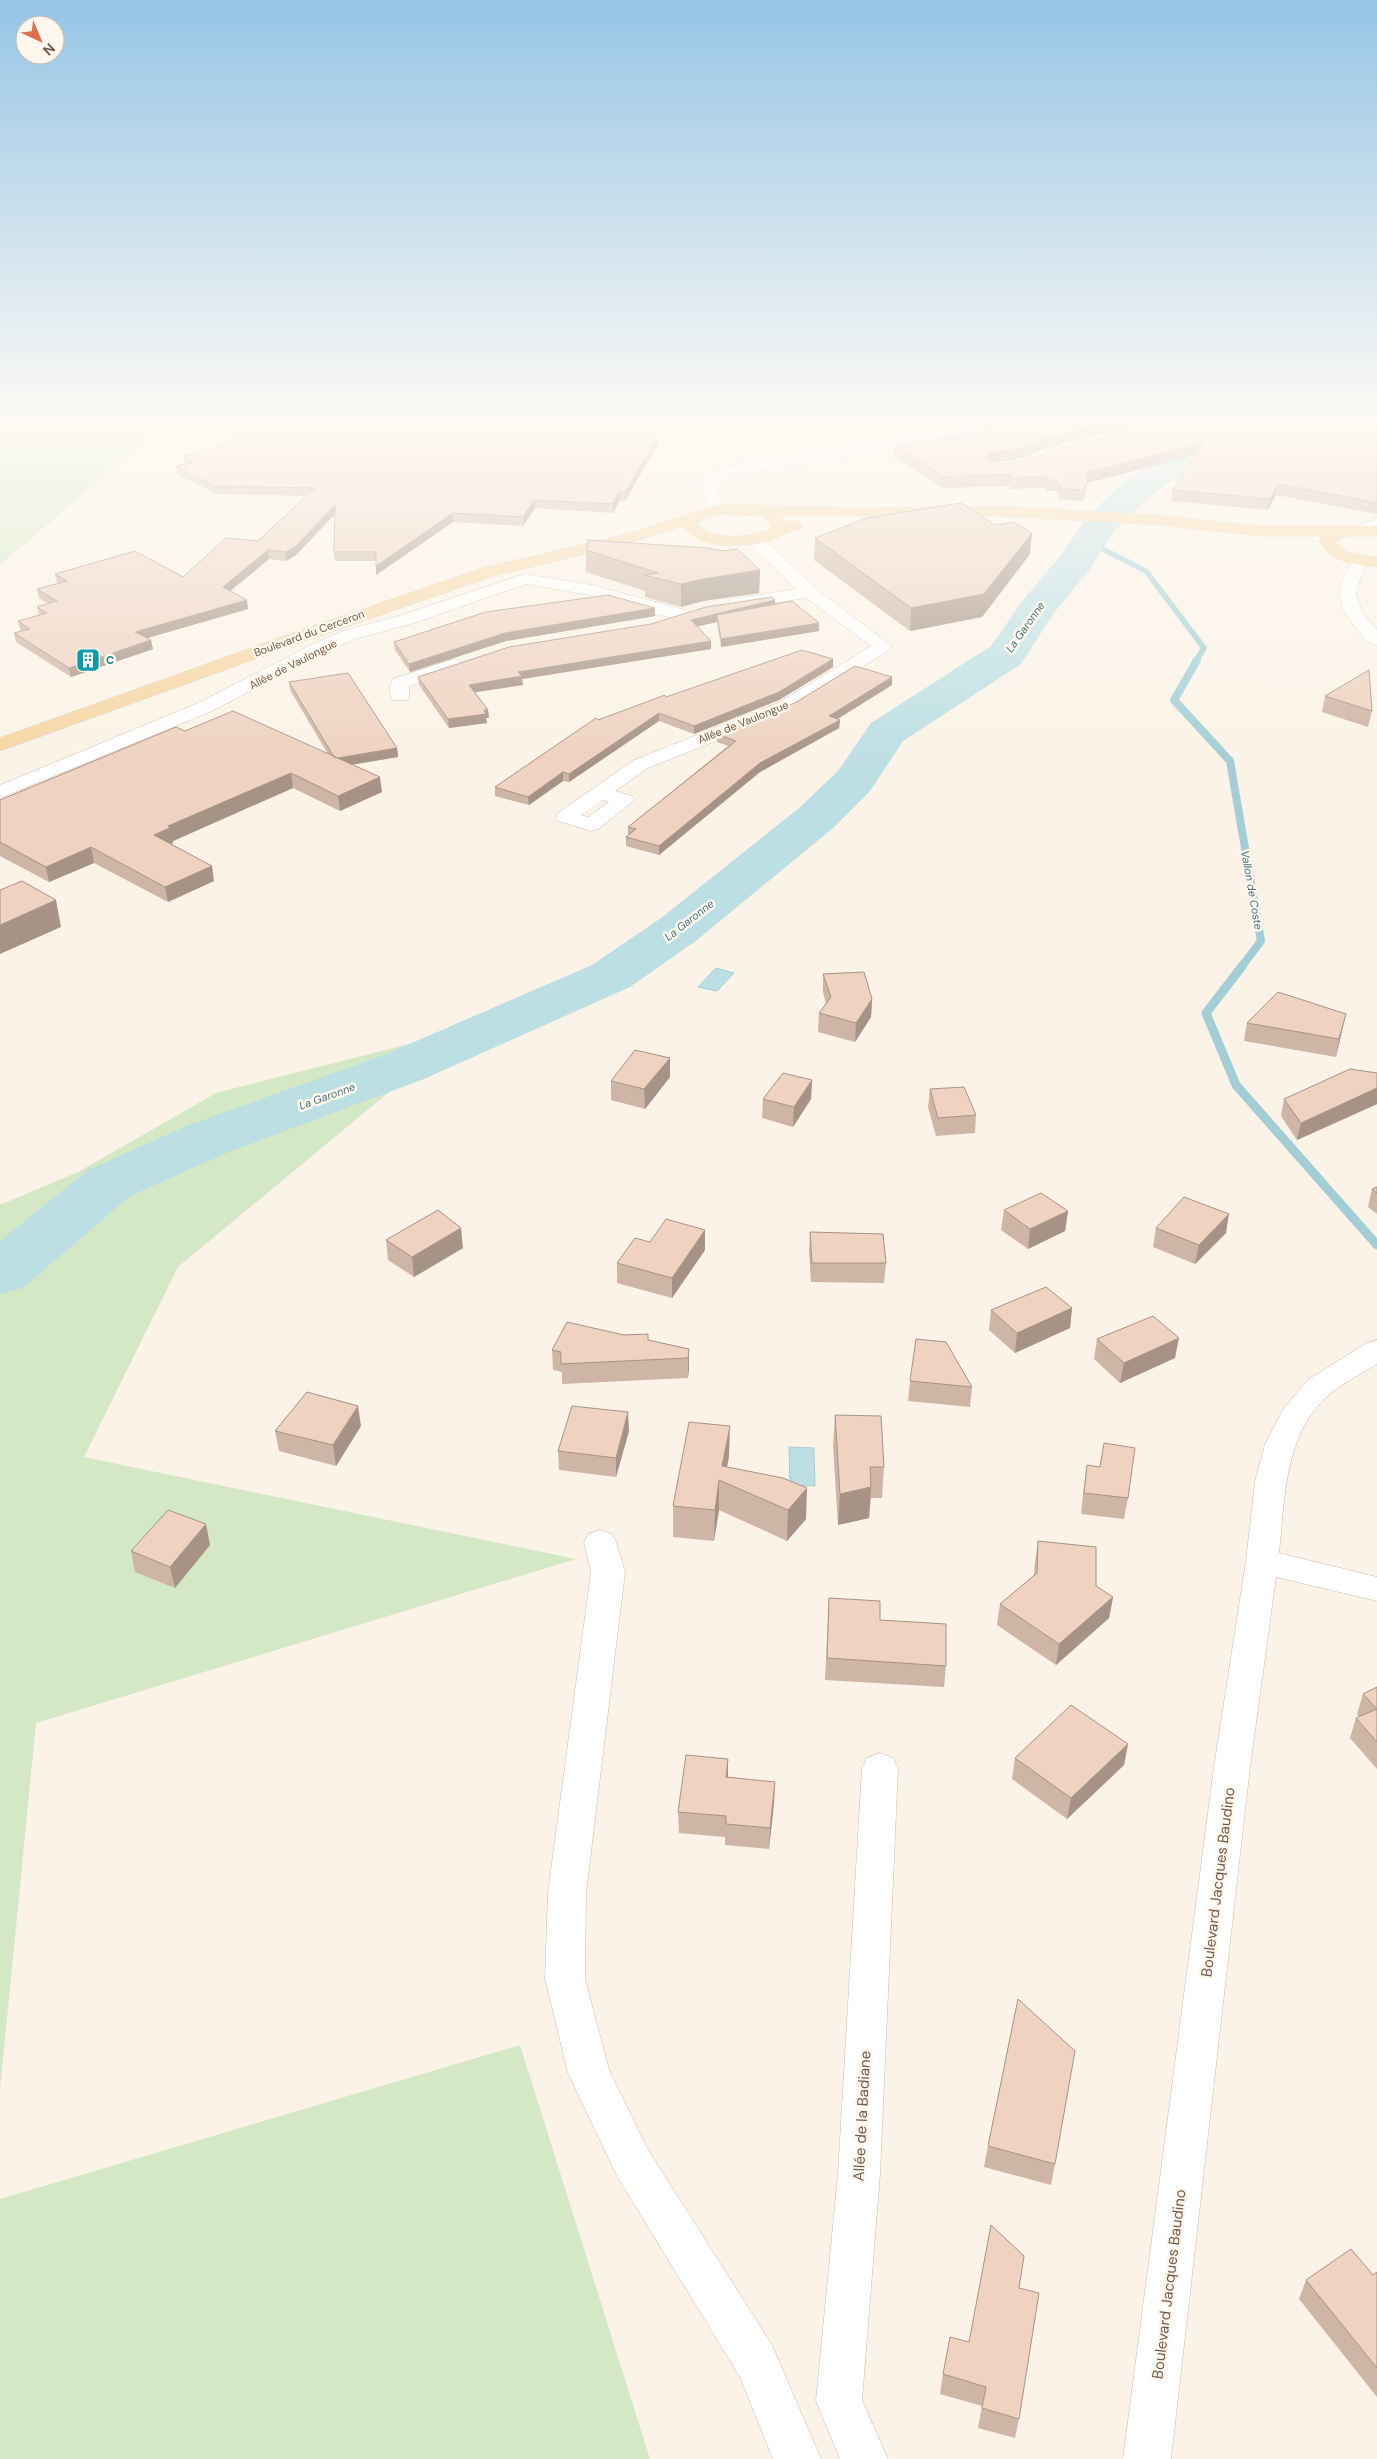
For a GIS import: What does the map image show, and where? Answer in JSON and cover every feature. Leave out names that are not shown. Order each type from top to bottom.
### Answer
[{"type":"main road","name":"Boulevard du Cerceron","points":[[0,745],[441,587],[527,562],[642,535]]},
{"type":"main road","points":[[704,535],[708,537]]},
{"type":"main road","points":[[755,539],[767,535]]},
{"type":"main road","points":[[1273,535],[1370,561]]},
{"type":"main road","points":[[1335,551],[1328,542],[1330,538],[1336,535]]},
{"type":"main road","name":"Boulevard du Cerceron","points":[[624,540],[708,537],[731,540],[755,539]]},
{"type":"street","name":"Allée de Vaulongue","points":[[599,793],[641,764],[787,706],[883,646],[810,592],[755,539]]},
{"type":"street","points":[[1370,561],[1352,572],[1346,588],[1349,604],[1377,641]]},
{"type":"street","name":"Allée de Vaulongue","points":[[0,792],[205,708],[317,649],[349,635],[408,620],[524,579],[592,590],[651,608],[690,613],[651,625]]},
{"type":"street","points":[[723,605],[810,592]]},
{"type":"street","points":[[400,696],[400,683],[471,660]]},
{"type":"street","name":"Boulevard Jacques Baudino","points":[[1147,2459],[1232,1767],[1262,1561],[1271,1482],[1280,1444],[1295,1415],[1320,1386],[1377,1350]]},
{"type":"street","points":[[600,1542],[608,1572],[567,1892],[565,1978],[588,2073],[632,2162],[756,2361],[796,2459]]},
{"type":"street","points":[[1262,1561],[1377,1590]]},
{"type":"street","name":"Allée de la Badiane","points":[[864,2459],[839,2401],[860,2174],[880,1768]]},
{"type":"green space","points":[[0,535],[35,535],[0,565]]},
{"type":"green space","points":[[464,1030],[178,1267],[84,1457],[576,1559],[36,1723],[0,2090],[0,1205],[80,1171],[216,1093]]},
{"type":"green space","points":[[520,2045],[650,2459],[0,2459],[0,2199]]},
{"type":"water","points":[[1087,535],[1100,535],[1089,542]]},
{"type":"water","points":[[716,968],[734,973],[717,991],[698,987]]},
{"type":"water","points":[[789,1447],[814,1448],[815,1486],[790,1485]]},
{"type":"building","points":[[265,535],[307,535],[294,548],[285,552],[268,550],[223,587],[247,600],[135,632],[151,640],[69,668],[14,633],[30,629],[18,621],[47,613],[37,607],[57,601],[37,589],[67,581],[55,574],[135,551],[183,577],[226,538],[258,541]]},
{"type":"building","points":[[334,535],[421,535],[376,566],[376,552],[334,552]]},
{"type":"building","points":[[823,535],[1031,535],[984,594],[911,608],[815,538]]},
{"type":"building","points":[[588,540],[708,548],[724,551],[737,549],[760,570],[681,584],[644,575],[658,573],[586,550]]},
{"type":"building","points":[[608,595],[655,608],[505,633],[409,664],[394,642],[486,612]]},
{"type":"building","points":[[772,597],[775,600],[691,620],[711,641],[518,672],[522,676],[469,685],[488,710],[484,710],[486,714],[448,719],[418,677],[509,647],[651,624],[706,607]]},
{"type":"building","points":[[792,601],[819,623],[721,639],[717,615]]},
{"type":"building","points":[[802,650],[833,659],[779,692],[694,726],[659,713],[569,774],[563,772],[528,797],[495,787],[596,718],[598,720],[665,695],[666,697]]},
{"type":"building","points":[[855,666],[892,677],[829,716],[840,720],[760,763],[659,846],[626,837],[636,829],[628,827],[736,741],[717,734],[795,703]]},
{"type":"building","points":[[1369,670],[1372,711],[1325,696]]},
{"type":"building","points":[[348,673],[397,748],[338,758],[334,757],[289,682]]},
{"type":"building","points":[[233,711],[380,777],[338,796],[291,773],[168,826],[170,828],[154,835],[212,866],[165,887],[91,847],[46,867],[0,842],[0,800],[176,727],[185,731]]},
{"type":"building","points":[[22,881],[56,900],[0,925],[0,890]]},
{"type":"building","points":[[864,972],[872,999],[856,1023],[819,1013],[831,997],[823,974]]},
{"type":"building","points":[[1278,992],[1346,1014],[1339,1039],[1247,1023]]},
{"type":"building","points":[[635,1050],[670,1058],[644,1089],[611,1081]]},
{"type":"building","points":[[1350,1069],[1377,1073],[1377,1088],[1301,1123],[1284,1099]]},
{"type":"building","points":[[783,1073],[812,1080],[794,1107],[763,1099]]},
{"type":"building","points":[[964,1087],[976,1115],[938,1118],[930,1089]]},
{"type":"building","points":[[1041,1193],[1068,1211],[1030,1229],[1004,1210]]},
{"type":"building","points":[[1184,1197],[1229,1214],[1199,1245],[1156,1228]]},
{"type":"building","points":[[438,1210],[461,1228],[412,1257],[386,1240]]},
{"type":"building","points":[[666,1219],[705,1230],[672,1278],[617,1263],[635,1238],[650,1242]]},
{"type":"building","points":[[810,1232],[883,1234],[886,1263],[812,1263]]},
{"type":"building","points":[[1046,1287],[1072,1308],[1017,1333],[991,1310]]},
{"type":"building","points":[[1153,1316],[1179,1338],[1124,1363],[1097,1339]]},
{"type":"building","points":[[567,1322],[624,1335],[648,1334],[648,1340],[689,1349],[688,1358],[561,1364],[561,1352],[552,1350]]},
{"type":"building","points":[[916,1339],[946,1342],[972,1387],[910,1381]]},
{"type":"building","points":[[307,1392],[358,1406],[333,1445],[275,1431]]},
{"type":"building","points":[[572,1406],[628,1412],[616,1458],[558,1451]]},
{"type":"building","points":[[835,1415],[881,1416],[884,1467],[870,1467],[871,1487],[840,1494]]},
{"type":"building","points":[[689,1422],[730,1426],[722,1466],[783,1478],[807,1488],[788,1510],[719,1480],[715,1510],[673,1506]]},
{"type":"building","points":[[1104,1443],[1135,1448],[1128,1498],[1084,1493],[1087,1465],[1100,1467]]},
{"type":"building","points":[[168,1510],[206,1524],[170,1567],[131,1551]]},
{"type":"building","points":[[1038,1541],[1096,1547],[1096,1586],[1113,1597],[1059,1644],[1000,1604],[1037,1573]]},
{"type":"building","points":[[829,1598],[880,1601],[880,1620],[946,1624],[946,1666],[827,1658]]},
{"type":"building","points":[[1377,1687],[1377,1709],[1363,1694]]},
{"type":"building","points":[[1071,1705],[1128,1744],[1071,1798],[1015,1758]]},
{"type":"building","points":[[1377,1709],[1377,1742],[1356,1718]]},
{"type":"building","points":[[686,1755],[728,1759],[726,1777],[775,1782],[770,1828],[726,1824],[726,1816],[678,1812]]},
{"type":"building","points":[[1018,1999],[1075,2051],[1055,2164],[988,2146]]},
{"type":"building","points":[[991,2225],[1024,2256],[1019,2288],[1039,2293],[1019,2419],[982,2408],[986,2387],[943,2374],[950,2337],[969,2342]]},
{"type":"building","points":[[1351,2249],[1373,2275],[1377,2272],[1377,2368],[1306,2280]]},
{"type":"waterway","name":"La Garonne","points":[[0,1274],[109,1183],[210,1138],[404,1067],[611,976],[679,929],[816,818],[854,781],[887,732],[949,690],[1006,655],[1037,608],[1077,561],[1094,535]]},
{"type":"waterway","name":"Vallon de Coste","points":[[1089,542],[1146,571],[1204,648],[1196,661]]},
{"type":"waterway","name":"Vallon de Coste","points":[[1197,660],[1174,700],[1230,761],[1261,941],[1242,966]]},
{"type":"waterway","name":"Vallon de Coste","points":[[1243,965],[1206,1013],[1236,1085],[1377,1245]]},
{"type":"place","name":"C","points":[[88,660]]}]
